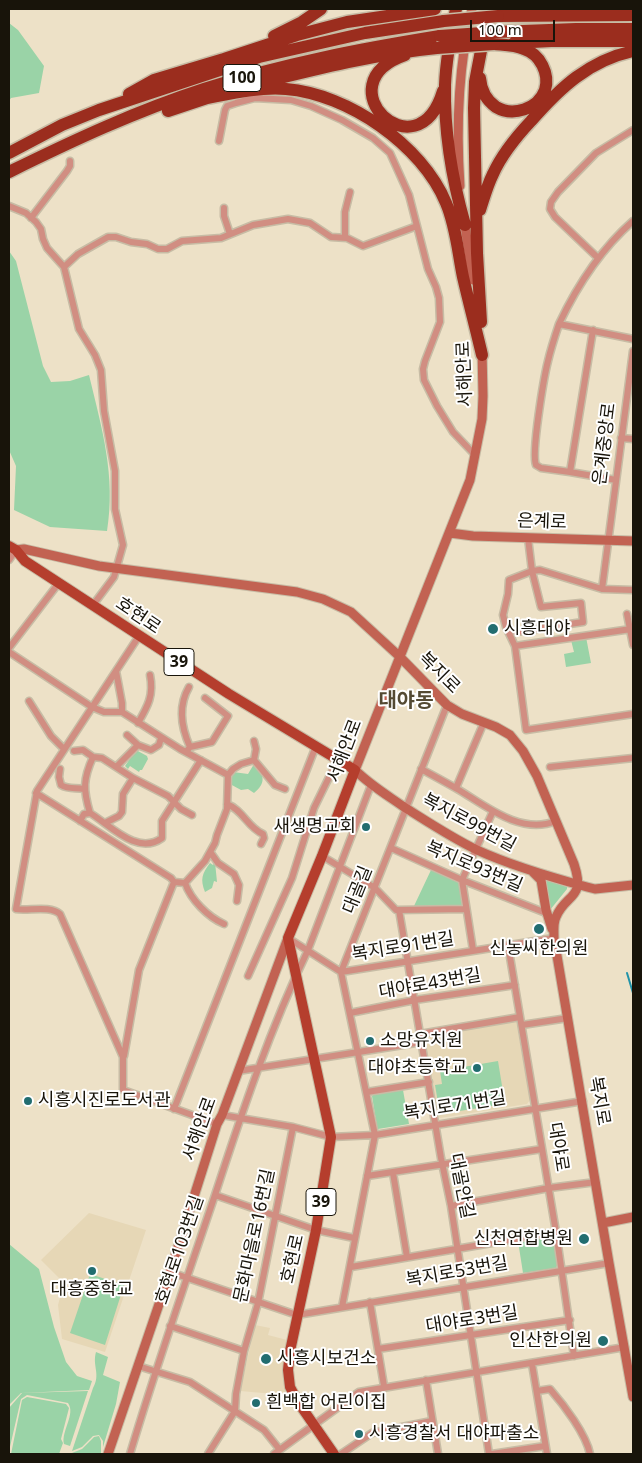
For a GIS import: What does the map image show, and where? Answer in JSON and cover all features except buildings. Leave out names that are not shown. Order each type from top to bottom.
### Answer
[{"type":"highway","points":[[224,59],[302,22],[322,9]]},
{"type":"highway","points":[[99,110],[154,80],[297,35],[347,22],[436,9]]},
{"type":"highway","points":[[456,9],[445,84],[446,130],[451,171],[465,225]]},
{"type":"highway","points":[[482,355],[477,252],[475,82],[479,59],[494,12]]},
{"type":"highway","name":"100","points":[[9,153],[62,126],[99,110],[259,57],[365,33],[494,12],[633,15]]},
{"type":"highway","name":"100","points":[[9,172],[119,120],[212,87],[323,57],[576,29],[633,29]]},
{"type":"highway","points":[[479,59],[482,90],[491,103],[498,108],[515,112],[532,106],[544,90],[545,73],[539,58],[524,48],[495,38]]},
{"type":"highway","points":[[495,38],[633,42]]},
{"type":"highway","points":[[435,44],[395,58],[383,67],[376,75],[372,84],[372,93],[376,107],[387,121],[403,127],[420,123],[434,111],[445,84]]},
{"type":"highway","points":[[53,151],[206,98],[342,63],[435,44]]},
{"type":"highway","points":[[477,252],[480,210],[493,173],[505,152],[545,104],[566,84],[587,69],[633,51]]},
{"type":"highway","points":[[206,98],[262,88],[287,89],[314,94],[335,100],[359,111],[411,154],[431,176],[447,205],[482,355]]},
{"type":"main road","name":"호현로","points":[[12,548],[25,561],[58,584],[249,707],[355,770]]},
{"type":"main road","name":"서해안로","points":[[288,938],[355,770]]},
{"type":"main road","name":"호현로","points":[[288,938],[331,1137],[316,1230],[297,1315],[288,1370],[290,1387],[298,1402],[334,1454]]},
{"type":"street","name":"서해안로","points":[[355,770],[470,480],[482,419],[482,355],[460,176],[460,76],[472,9]]},
{"type":"street","points":[[219,141],[227,106],[248,100],[267,98],[291,100],[325,112],[373,138],[388,150],[409,195],[428,269],[438,292],[440,312],[438,327],[425,360],[423,369],[424,380],[453,432],[475,455]]},
{"type":"street","points":[[598,258],[555,217],[550,209],[551,202],[558,192],[596,153],[633,130]]},
{"type":"street","points":[[31,218],[67,172],[70,161]]},
{"type":"street","points":[[345,237],[345,212],[350,192]]},
{"type":"street","points":[[9,206],[26,213],[40,227],[47,248],[64,267],[76,322],[96,358],[102,375],[104,411],[115,471],[115,509],[123,545],[114,577],[93,605]]},
{"type":"street","points":[[224,208],[224,216],[230,234]]},
{"type":"street","points":[[64,267],[78,254],[108,237],[116,237],[167,249],[182,241],[213,239],[253,225],[288,219],[310,223],[331,237],[345,237],[359,245],[365,246],[417,226]]},
{"type":"street","points":[[616,480],[541,468],[536,465],[534,458],[547,363],[559,324],[568,304],[598,258],[633,221]]},
{"type":"street","points":[[559,324],[633,339]]},
{"type":"street","points":[[570,472],[593,330]]},
{"type":"street","name":"은계중앙로","points":[[602,589],[633,351]]},
{"type":"street","points":[[621,438],[633,439]]},
{"type":"street","points":[[456,516],[462,528],[473,536]]},
{"type":"street","name":"은계로","points":[[450,533],[473,536],[633,541]]},
{"type":"street","points":[[516,632],[583,622],[581,602],[541,607],[532,571],[528,538]]},
{"type":"street","points":[[9,560],[12,548]]},
{"type":"street","name":"복지로","points":[[12,548],[116,569],[296,592],[323,599],[351,612],[400,656],[447,705],[462,714],[496,727],[514,738],[537,776],[574,864],[578,878],[574,894],[556,918],[554,938],[633,1397]]},
{"type":"street","points":[[633,590],[602,589],[540,570],[532,571],[509,580],[508,594],[502,615],[515,646],[526,730],[633,714]]},
{"type":"street","points":[[9,648],[58,584]]},
{"type":"street","points":[[627,614],[633,645]]},
{"type":"street","points":[[515,646],[631,630]]},
{"type":"street","points":[[123,1057],[60,914],[49,910],[16,909],[36,793],[139,636]]},
{"type":"street","points":[[9,652],[92,707],[104,712],[122,712],[161,738],[188,749],[201,760],[228,776]]},
{"type":"street","points":[[116,671],[122,712]]},
{"type":"street","points":[[138,723],[151,696],[150,675]]},
{"type":"street","points":[[188,749],[181,709],[189,687]]},
{"type":"street","points":[[188,749],[212,742],[228,716],[205,698]]},
{"type":"street","points":[[29,701],[51,736],[64,749]]},
{"type":"street","name":"대골길","points":[[341,972],[447,705]]},
{"type":"street","points":[[456,788],[484,722]]},
{"type":"street","points":[[126,735],[138,745],[151,750],[159,745],[161,738]]},
{"type":"street","points":[[254,741],[256,749],[254,760]]},
{"type":"street","points":[[117,766],[138,745]]},
{"type":"street","points":[[174,1109],[316,746]]},
{"type":"street","points":[[74,751],[83,750],[94,757],[102,758],[117,766],[133,778],[174,801],[192,815]]},
{"type":"street","points":[[94,757],[88,768],[84,789],[90,813],[133,841],[146,843],[157,842],[162,838],[162,821],[201,760]]},
{"type":"street","points":[[550,767],[633,758]]},
{"type":"street","points":[[248,976],[292,878],[314,808],[338,759]]},
{"type":"street","points":[[185,883],[211,853],[227,809],[228,776],[233,769],[241,764],[254,760]]},
{"type":"street","points":[[254,760],[275,785],[285,789]]},
{"type":"street","points":[[60,769],[61,785],[72,790],[84,789]]},
{"type":"street","points":[[421,769],[493,811],[514,821],[531,825],[546,825],[556,822]]},
{"type":"street","name":"복지로99번길","points":[[355,770],[371,785],[405,808],[476,849],[533,872],[595,888],[633,885]]},
{"type":"street","points":[[105,823],[119,816],[122,812],[123,794],[133,778]]},
{"type":"street","name":"호현로103번길","points":[[130,1454],[154,1371],[240,1118],[296,974],[308,950],[371,785]]},
{"type":"street","points":[[36,793],[171,878],[174,882],[185,883]]},
{"type":"street","points":[[227,804],[235,807],[254,830],[262,834],[264,838],[261,844]]},
{"type":"street","points":[[462,880],[493,811]]},
{"type":"street","points":[[80,821],[84,814],[90,813]]},
{"type":"street","name":"복지로93번길","points":[[391,848],[462,880],[546,913]]},
{"type":"street","points":[[211,853],[218,864],[234,874],[239,885],[237,901]]},
{"type":"street","points":[[322,856],[375,888],[396,910],[466,909]]},
{"type":"street","points":[[533,872],[541,880],[546,913],[554,938]]},
{"type":"street","name":"복지로91번길","points":[[462,880],[473,950]]},
{"type":"street","points":[[123,1057],[139,970],[174,882]]},
{"type":"street","points":[[185,883],[188,891],[202,908],[215,920],[224,924]]},
{"type":"street","name":"대골안길","points":[[399,910],[442,1165],[451,1206],[490,1454]]},
{"type":"street","name":"서해안로","points":[[108,1454],[170,1272],[219,1119],[288,938]]},
{"type":"street","name":"복지로91번길","points":[[288,938],[341,972],[554,938]]},
{"type":"street","name":"대야로","points":[[508,945],[549,1188],[574,1356]]},
{"type":"street","points":[[341,972],[375,1135],[342,1306]]},
{"type":"street","name":"대야로43번길","points":[[350,1013],[415,1000],[515,985]]},
{"type":"street","points":[[420,1034],[520,1017]]},
{"type":"street","points":[[522,1025],[568,1018]]},
{"type":"street","points":[[238,1071],[422,1042]]},
{"type":"street","name":"복지로71번길","points":[[123,1057],[123,1090],[174,1109],[219,1119],[240,1118],[293,1127],[331,1137],[375,1135],[583,1101]]},
{"type":"street","points":[[366,1092],[428,1082]]},
{"type":"street","name":"문화마을로16번길","points":[[208,1454],[235,1411],[236,1394],[244,1351],[258,1303],[293,1127]]},
{"type":"street","points":[[367,1176],[542,1149]]},
{"type":"street","points":[[393,1173],[407,1257]]},
{"type":"street","points":[[451,1206],[549,1188],[596,1182]]},
{"type":"street","points":[[215,1195],[316,1230],[354,1238]]},
{"type":"street","points":[[603,1223],[633,1217]]},
{"type":"street","points":[[350,1267],[556,1232]]},
{"type":"street","name":"복지로53번길","points":[[297,1315],[609,1262]]},
{"type":"street","points":[[170,1272],[297,1315]]},
{"type":"street","points":[[370,1302],[384,1386]]},
{"type":"street","name":"대야로3번길","points":[[378,1349],[570,1320]]},
{"type":"street","points":[[170,1326],[244,1351]]},
{"type":"street","points":[[138,1366],[190,1382],[264,1430],[277,1452],[359,1392],[384,1386],[532,1364],[624,1347]]},
{"type":"street","points":[[532,1364],[547,1454]]},
{"type":"street","points":[[426,1380],[438,1454]]},
{"type":"street","points":[[537,1391],[550,1389],[562,1402],[573,1418],[590,1454]]},
{"type":"street","points":[[341,1454],[372,1433],[432,1421]]},
{"type":"street","points":[[490,1454],[545,1446]]},
{"type":"shaded area","name":"대야초등학교","points":[[516,1020],[530,1100],[527,1104],[440,1118],[438,1116],[423,1036]]},
{"type":"shaded area","name":"대흥중학교","points":[[89,1213],[146,1230],[105,1352],[62,1339],[58,1305],[64,1283],[41,1260]]},
{"type":"shaded area","name":"시흥시보건소","points":[[255,1325],[270,1328],[268,1335],[287,1340],[283,1378],[286,1395],[240,1391]]},
{"type":"green space","points":[[9,23],[18,30],[44,66],[39,93],[11,98],[9,101]]},
{"type":"green space","points":[[9,251],[16,261],[43,366],[51,382],[70,381],[89,375],[103,434],[109,472],[110,491],[107,531],[50,527],[14,510],[16,466],[9,450]]},
{"type":"green space","points":[[586,637],[591,663],[566,667],[564,654],[574,652],[571,640]]},
{"type":"green space","points":[[136,750],[147,756],[148,759],[139,772],[130,766],[128,769],[125,766]]},
{"type":"green space","points":[[254,764],[260,771],[263,779],[258,790],[254,793],[248,789],[241,790],[230,784],[233,772],[248,774]]},
{"type":"green space","points":[[215,862],[217,882],[214,881],[212,888],[205,892],[202,880],[204,874],[210,863],[213,865]]},
{"type":"green space","points":[[431,870],[460,882],[463,908],[414,906]]},
{"type":"green space","points":[[545,879],[567,887],[550,910]]},
{"type":"green space","points":[[498,1061],[505,1104],[440,1114],[435,1085],[442,1084],[440,1071]]},
{"type":"green space","points":[[403,1090],[409,1124],[378,1129],[372,1096]]},
{"type":"green space","points":[[551,1235],[558,1264],[556,1268],[523,1273],[518,1241]]},
{"type":"green space","points":[[9,1244],[39,1269],[54,1327],[66,1362],[77,1376],[92,1381],[89,1390],[21,1393],[9,1405]]},
{"type":"green space","points":[[90,1274],[124,1285],[105,1345],[70,1333]]},
{"type":"green space","points":[[96,1352],[108,1357],[103,1375],[120,1382],[116,1404],[103,1447],[103,1441],[99,1435],[93,1436],[82,1447],[72,1451],[95,1383]]},
{"type":"green space","points":[[88,1391],[70,1446],[64,1444],[64,1434],[70,1412],[68,1403],[27,1395],[21,1399],[9,1451],[9,1408],[22,1393]]},
{"type":"green space","points":[[27,1397],[66,1404],[69,1408],[61,1439],[63,1443],[59,1454],[11,1454],[22,1400]]},
{"type":"green space","points":[[99,1436],[101,1454],[72,1453],[82,1449],[94,1437]]},
{"type":"waterway","points":[[627,973],[633,993]]},
{"type":"place","name":"시흥대야","points":[[493,629]]},
{"type":"place","name":"새생명교회","points":[[366,827]]},
{"type":"place","name":"신농씨한의원","points":[[539,929]]},
{"type":"place","name":"소망유치원","points":[[370,1041]]},
{"type":"place","name":"대야초등학교","points":[[477,1068]]},
{"type":"place","name":"시흥시진로도서관","points":[[28,1101]]},
{"type":"place","name":"신천연합병원","points":[[584,1239]]},
{"type":"place","name":"대흥중학교","points":[[92,1271]]},
{"type":"place","name":"인산한의원","points":[[603,1341]]},
{"type":"place","name":"시흥시보건소","points":[[266,1359]]},
{"type":"place","name":"흰백합 어린이집","points":[[256,1403]]},
{"type":"place","name":"시흥경찰서 대야파출소","points":[[359,1434]]},
{"type":"district","name":"대야동","points":[[406,701]]}]
